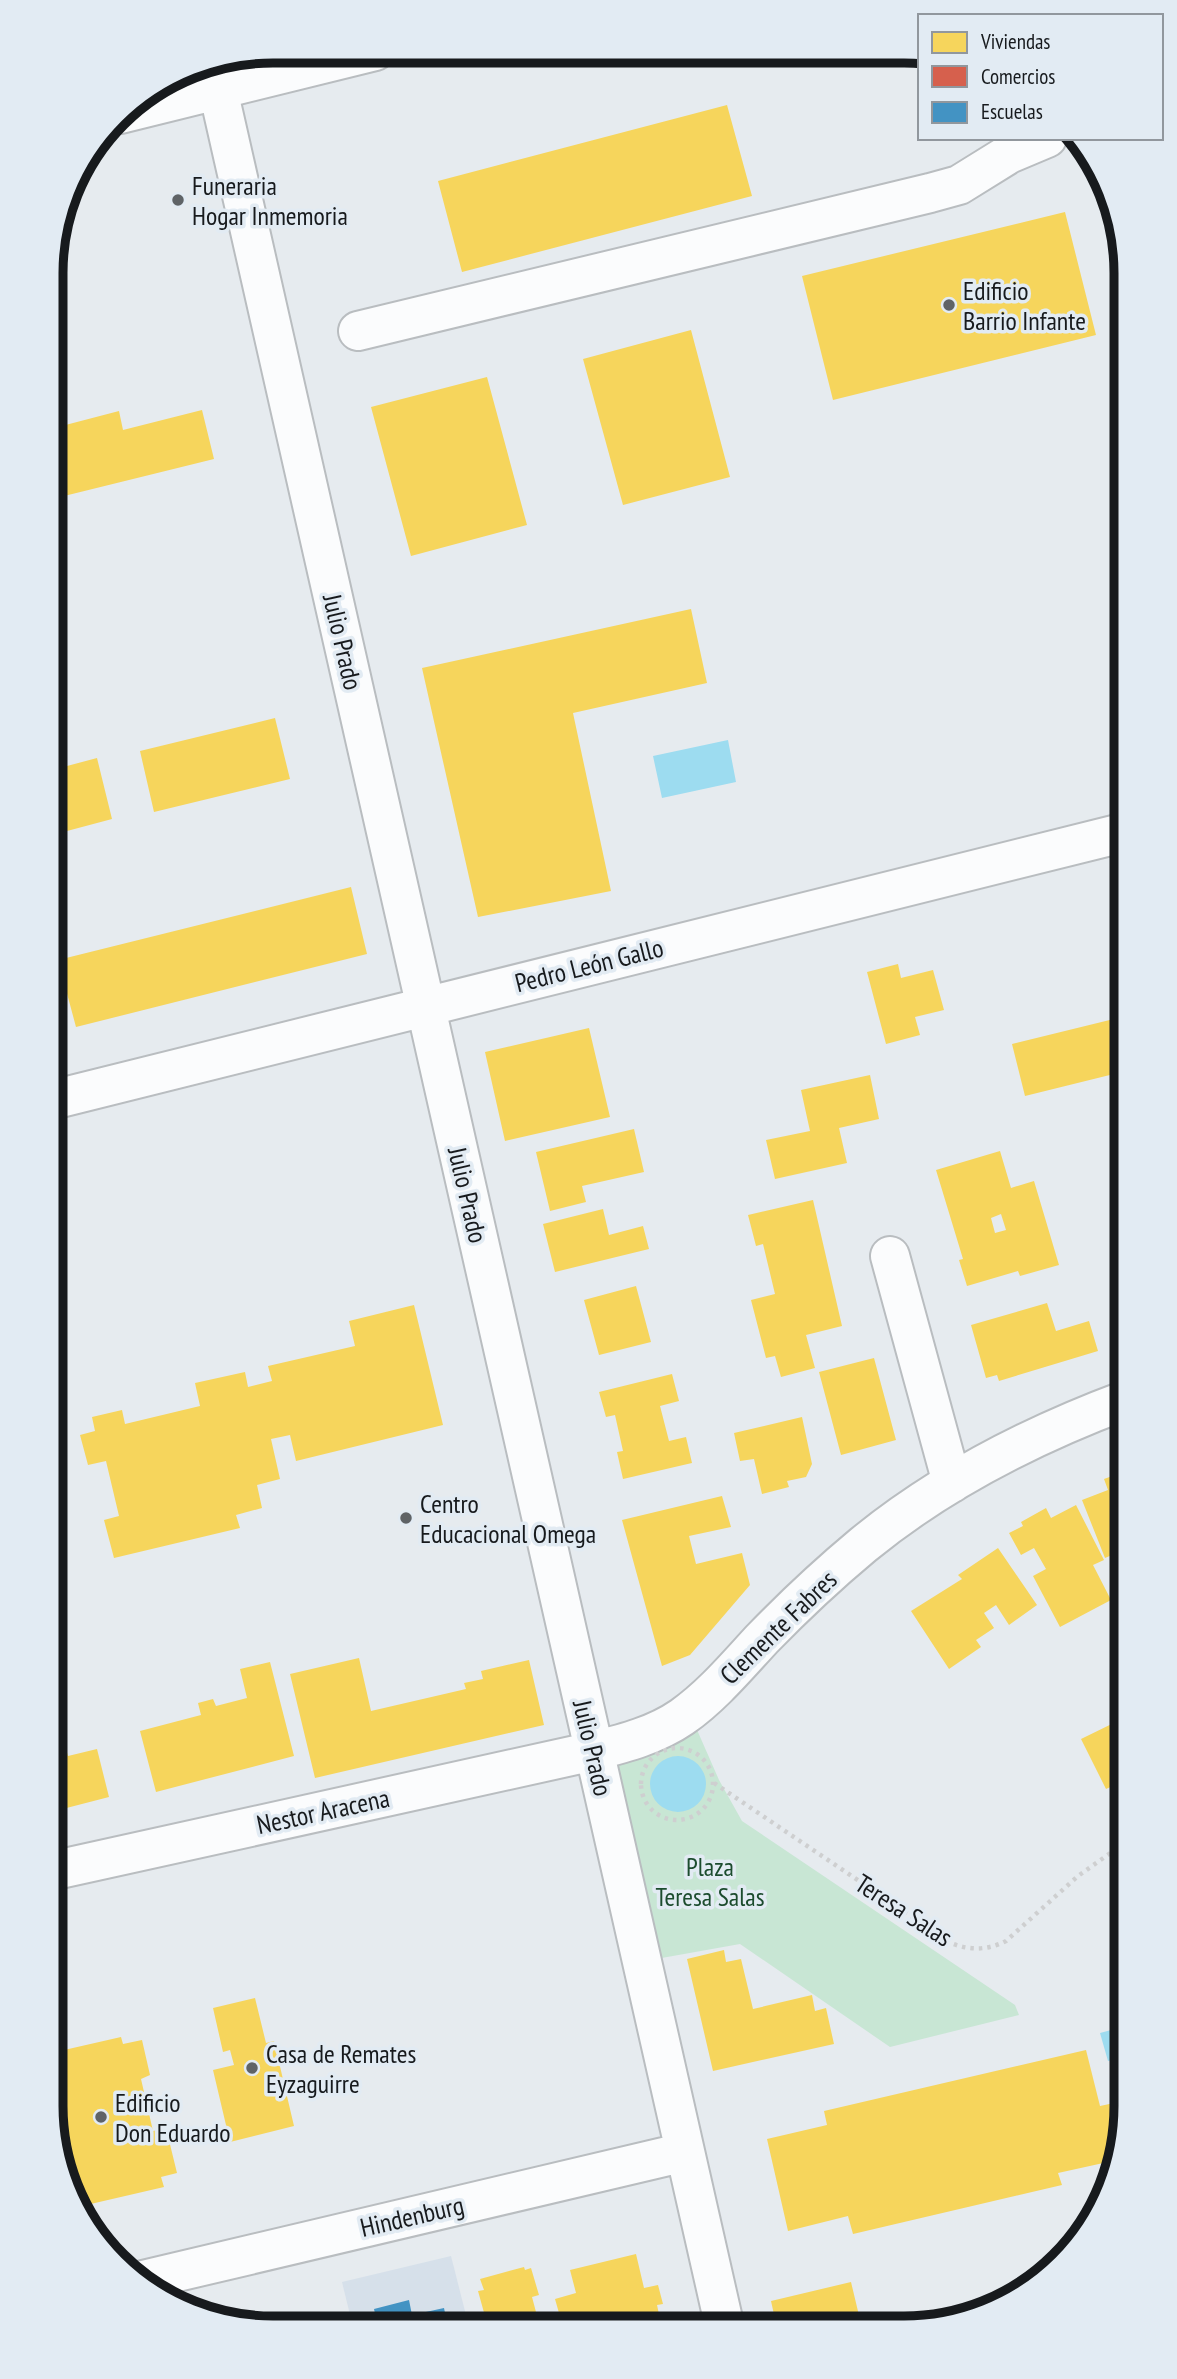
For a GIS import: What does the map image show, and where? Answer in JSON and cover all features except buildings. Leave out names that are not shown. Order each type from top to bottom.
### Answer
[{"type":"street","points":[[152,101],[215,76],[298,63]]},
{"type":"street","name":"Julio Prado","points":[[215,76],[721,2316]]},
{"type":"street","points":[[358,331],[959,185],[1009,154],[1042,140]]},
{"type":"street","name":"Pedro León Gallo","points":[[63,1097],[1114,835]]},
{"type":"street","points":[[890,1256],[953,1483]]},
{"type":"street","name":"Clemente Fabres","points":[[594,1751],[638,1740],[660,1730],[702,1702],[787,1613],[864,1545],[935,1493],[1003,1453],[1114,1405]]},
{"type":"street","name":"Nestor Aracena","points":[[63,1868],[594,1751]]},
{"type":"street","name":"Hindenburg","points":[[152,2278],[685,2152]]},
{"type":"path","points":[[675,1748],[687,1749],[706,1761],[714,1783],[712,1795],[699,1813],[678,1821],[655,1812],[642,1792],[641,1780],[652,1758],[675,1748]]},
{"type":"path","name":"Teresa Salas","points":[[714,1783],[951,1943],[968,1948],[993,1947],[1006,1941],[1078,1876],[1114,1850]]},
{"type":"shaded area","points":[[451,2256],[466,2316],[350,2316],[342,2282]]},
{"type":"green space","name":"Plaza Teresa Salas","points":[[694,1723],[719,1780],[742,1821],[1015,2005],[1019,2015],[890,2047],[740,1944],[656,1959],[617,1759]]},
{"type":"water","points":[[728,740],[736,782],[662,798],[653,756]]},
{"type":"water","points":[[673,1756],[683,1756],[698,1764],[704,1773],[704,1795],[698,1804],[683,1812],[673,1812],[655,1800],[650,1789],[650,1779],[662,1761]]},
{"type":"water","points":[[1114,2029],[1114,2059],[1108,2061],[1100,2033]]},
{"type":"place","name":"Funeraria Hogar Inmemoria","points":[[178,200]]},
{"type":"place","name":"Edificio Barrio Infante","points":[[949,305]]},
{"type":"place","name":"Centro Educacional Omega","points":[[406,1518]]},
{"type":"place","name":"Casa de Remates Eyzaguirre","points":[[252,2068]]},
{"type":"place","name":"Edificio Don Eduardo","points":[[101,2117]]}]
